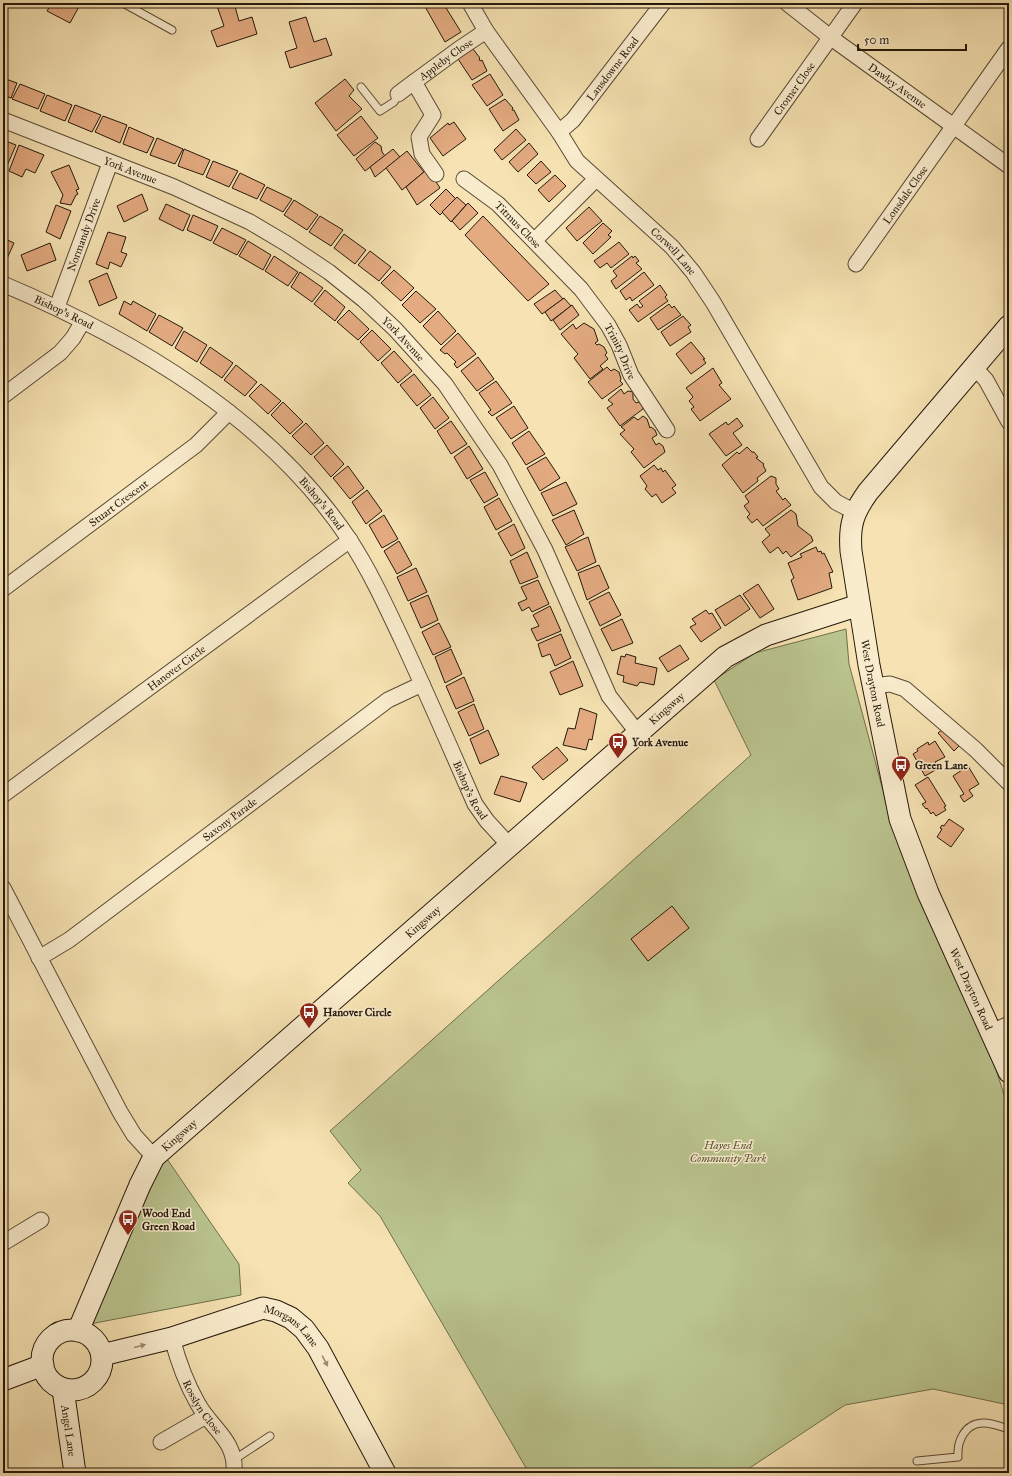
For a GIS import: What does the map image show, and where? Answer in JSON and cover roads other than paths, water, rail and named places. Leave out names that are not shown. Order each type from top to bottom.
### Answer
[{"type":"street","name":"Corwell Lane","points":[[470,3],[486,31],[559,132],[577,161],[682,259],[713,302],[821,487],[836,502],[855,512]]},
{"type":"street","name":"Lansdowne Road","points":[[559,132],[573,120],[663,3]]},
{"type":"street","name":"Dawley Avenue","points":[[787,3],[830,37],[1009,166]]},
{"type":"street","name":"Cromer Close","points":[[758,139],[855,3]]},
{"type":"street","name":"Appleby Close","points":[[436,174],[422,154],[419,137],[433,115],[414,82],[486,31]]},
{"type":"street","name":"Lonsdale Close","points":[[856,264],[1009,48]]},
{"type":"street","points":[[398,94],[414,82]]},
{"type":"street","name":"York Avenue","points":[[3,120],[207,202],[287,244],[347,285],[381,315],[416,350],[440,378],[467,414],[500,464],[545,550],[609,696],[637,732]]},
{"type":"street","name":"Normandy Drive","points":[[57,307],[110,163]]},
{"type":"street","name":"Titmus Close","points":[[464,179],[498,204],[569,275]]},
{"type":"street","points":[[535,240],[596,179]]},
{"type":"street","name":"Trinity Drive","points":[[569,275],[608,325],[619,345],[634,381],[667,430]]},
{"type":"street","name":"Bishop's Road","points":[[3,284],[57,307],[177,375],[229,412],[259,437],[304,480],[350,540],[371,577],[422,684],[475,804],[486,821],[509,845]]},
{"type":"street","points":[[3,396],[60,353],[73,338],[83,321]]},
{"type":"street","name":"West Drayton Road","points":[[1009,326],[883,474],[855,512],[851,525],[850,542],[859,605],[894,797],[907,843],[928,893],[1000,1028],[1009,1072]]},
{"type":"street","points":[[974,367],[986,380],[1009,422]]},
{"type":"street","name":"Stuart Crescent","points":[[3,589],[196,445],[229,412]]},
{"type":"street","name":"Hanover Circle","points":[[3,795],[350,540]]},
{"type":"street","name":"Kingsway","points":[[78,1330],[140,1185],[154,1157],[706,672],[740,647],[780,630],[859,605]]},
{"type":"street","name":"Saxony Parade","points":[[39,958],[70,940],[388,700],[422,684]]},
{"type":"street","points":[[873,686],[890,684],[905,689],[976,750],[1009,783]]},
{"type":"street","points":[[3,888],[120,1112],[134,1135],[154,1157]]},
{"type":"street","points":[[3,1242],[41,1220]]},
{"type":"street","name":"Morgans Lane","points":[[102,1355],[172,1338],[263,1308],[276,1311],[291,1318],[304,1330],[321,1353],[385,1473]]},
{"type":"street","points":[[78,1330],[93,1338],[100,1347],[102,1355],[100,1371],[88,1385],[77,1390],[63,1389],[49,1379],[43,1365],[44,1350],[53,1337],[65,1331],[78,1330]]},
{"type":"street","name":"Rosslyn Close","points":[[172,1338],[184,1376],[206,1416],[231,1446],[235,1466]]},
{"type":"street","points":[[3,1380],[43,1365]]},
{"type":"street","name":"Angel Lane","points":[[63,1389],[75,1473]]},
{"type":"street","points":[[161,1442],[206,1416]]},
{"type":"lane","points":[[123,3],[172,30]]},
{"type":"lane","points":[[361,87],[380,111],[394,102],[398,94]]},
{"type":"lane","points":[[917,1461],[958,1457],[957,1450],[961,1437],[975,1424],[988,1423],[1009,1429]]},
{"type":"lane","points":[[235,1466],[270,1436]]},
{"type":"place","name":"York Avenue","points":[[618,759]]},
{"type":"place","name":"Green Lane","points":[[901,782]]},
{"type":"place","name":"Hanover Circle","points":[[309,1029]]},
{"type":"place","name":"Wood End Green Road","points":[[128,1236]]},
{"type":"park label","name":"Hayes End Community Park","points":[[728,1151]]}]
